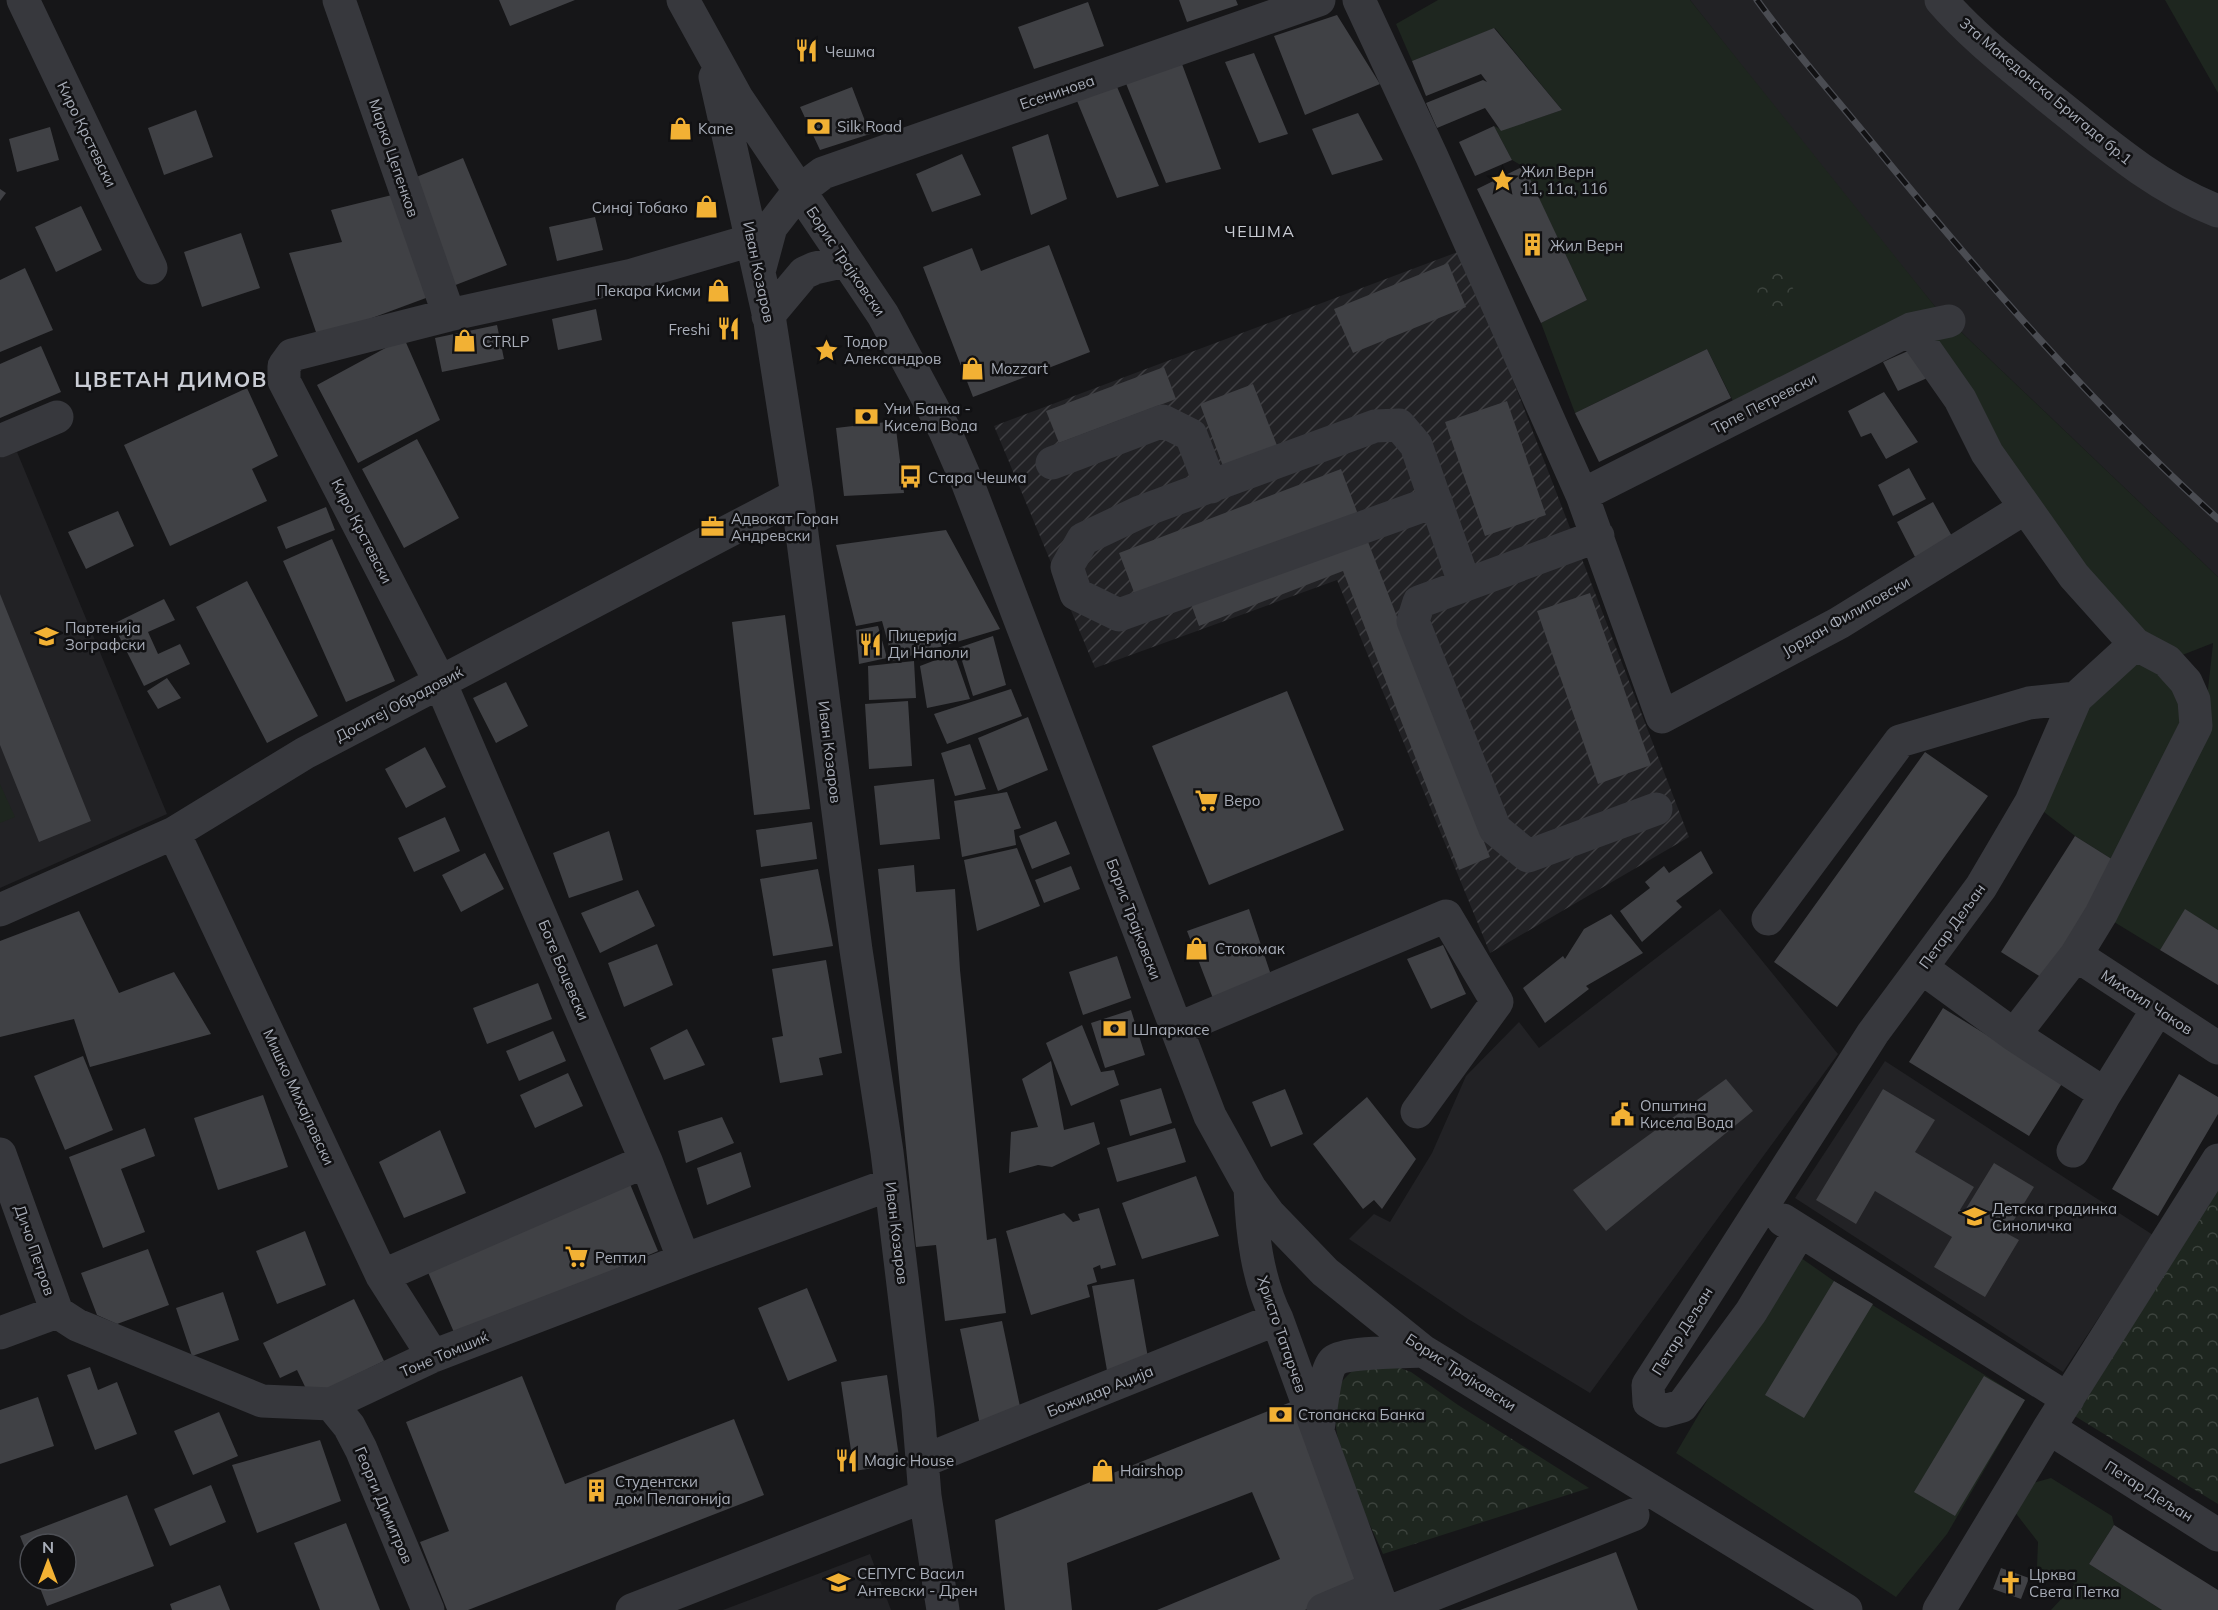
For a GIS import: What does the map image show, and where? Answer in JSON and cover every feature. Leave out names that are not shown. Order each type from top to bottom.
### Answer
[{"type":"street","name":"Киро Крстевски","points":[[23,0],[151,268]]},
{"type":"street","name":"Марко Цепенков","points":[[339,0],[449,315]]},
{"type":"street","name":"Борис Трајковски","points":[[683,0],[737,98],[878,307],[944,429],[968,484],[1210,1116],[1250,1188],[1269,1214],[1325,1272],[1422,1351],[1846,1610]]},
{"type":"street","name":"Есенинова","points":[[759,273],[771,227],[799,191],[823,173],[1319,0]]},
{"type":"street","points":[[1359,0],[1432,158],[1582,495],[1598,536],[1419,602],[1413,621],[1495,829],[1528,856],[1656,809]]},
{"type":"street","name":"3та Македонска Бригада бр.1","points":[[1941,0],[2000,57],[2133,165],[2197,203],[2218,211]]},
{"type":"street","name":"Иван Козаров","points":[[709,49],[768,316],[797,495],[856,950],[891,1184],[923,1461],[925,1496],[943,1610]]},
{"type":"street","points":[[449,315],[632,275],[752,240]]},
{"type":"street","points":[[768,316],[804,273],[814,268],[846,261]]},
{"type":"street","name":"Киро Крстевски","points":[[440,682],[284,381],[284,366],[292,355],[449,315]]},
{"type":"street","name":"Трпе Петревски","points":[[1582,495],[1911,329],[1949,321]]},
{"type":"street","points":[[1911,329],[1960,399],[1987,453],[2074,576],[2135,644],[2167,661],[2186,682],[2194,700],[2196,726],[2101,914],[2076,955],[2014,1035]]},
{"type":"street","points":[[0,441],[57,417]]},
{"type":"street","points":[[1052,463],[1163,421],[1191,435],[1211,486]]},
{"type":"street","points":[[1436,501],[1119,615],[1076,594],[1067,567],[1083,539],[1140,512],[1375,426],[1399,425],[1416,445],[1436,501],[1465,585]]},
{"type":"street","name":"Доситеј Обрадовиќ","points":[[0,910],[174,833],[305,753],[797,495]]},
{"type":"street","name":"Јордан Филиповски","points":[[1598,536],[1662,717],[1839,623],[2025,508]]},
{"type":"street","name":"Петар Дељан","points":[[1800,1231],[1752,1312],[1682,1406],[1664,1411],[1649,1402],[1648,1385],[1873,1033],[1981,887],[2031,802],[2076,698],[2135,644]]},
{"type":"street","name":"Боте Боцевски","points":[[440,682],[646,1161],[684,1260]]},
{"type":"street","points":[[1768,919],[1900,741],[2029,703],[2076,698]]},
{"type":"street","name":"Мишко Михајловски","points":[[174,833],[382,1276],[433,1356]]},
{"type":"street","points":[[1177,1029],[1446,916],[1497,1002],[1417,1112]]},
{"type":"street","name":"Михаил Чаков","points":[[2076,955],[2218,1048]]},
{"type":"street","points":[[1922,968],[2014,1035],[2105,1094]]},
{"type":"street","points":[[2073,1151],[2157,1010]]},
{"type":"street","name":"Дичо Петров","points":[[0,1154],[57,1312]]},
{"type":"street","points":[[1939,1610],[2049,1428],[2218,1160]]},
{"type":"street","points":[[382,1276],[646,1161]]},
{"type":"street","name":"Тоне Томшиќ","points":[[57,1312],[77,1325],[262,1401],[331,1404],[433,1356],[891,1184]]},
{"type":"street","name":"Христо Татарчев","points":[[1250,1188],[1252,1235],[1270,1306],[1277,1319],[1317,1433],[1384,1603]]},
{"type":"street","points":[[1761,1207],[2068,1399]]},
{"type":"street","points":[[0,1334],[57,1312]]},
{"type":"street","name":"Божидар Аџија","points":[[923,1461],[1277,1319]]},
{"type":"street","points":[[1317,1433],[1328,1373],[1333,1362],[1346,1356],[1422,1351]]},
{"type":"street","name":"Георги Димитров","points":[[331,1404],[349,1426],[361,1449],[428,1610]]},
{"type":"street","name":"Петар Дељан","points":[[2049,1428],[2218,1535]]},
{"type":"street","points":[[632,1610],[925,1496]]},
{"type":"street","points":[[1323,1610],[1384,1603],[1633,1515]]},
{"type":"shaded area","points":[[1690,0],[1941,0],[2218,211],[2218,577],[1937,309],[1857,212]]},
{"type":"shaded area","points":[[1463,250],[1689,837],[1490,953],[1337,580],[1095,668],[994,426]]},
{"type":"shaded area","name":"Партенија Зографски","points":[[17,452],[167,814],[0,888],[0,458]]},
{"type":"shaded area","name":"Општина Кисела Вода","points":[[1720,909],[1838,1054],[1590,1393],[1468,1319],[1349,1239],[1374,1214],[1390,1222],[1432,1153],[1466,1076],[1519,1022],[1539,1048]]},
{"type":"shaded area","name":"Детска градинка Синоличка","points":[[1885,1061],[2153,1235],[2063,1372],[1795,1198]]},
{"type":"shaded area","name":"СЕПУГС Васил Антевски - Дрен","points":[[870,1554],[891,1610],[723,1610]]},
{"type":"green space","points":[[1438,0],[1690,0],[1937,309],[2218,577],[2218,930],[2185,910],[2160,950],[2101,914],[2118,863],[2075,836],[2031,802],[2076,698],[2135,644],[1911,329],[1740,415],[1707,349],[1575,413],[1541,323],[1587,300],[1524,167],[1512,160],[1494,126],[1502,130],[1562,110],[1495,28],[1412,61],[1396,24]],"holes":[[[2213,643],[2207,698],[2167,661]]]},
{"type":"green space","points":[[2165,0],[2218,0],[2218,93]]},
{"type":"green space","points":[[1782,267],[1800,302],[1767,316],[1749,282]]},
{"type":"green space","points":[[0,784],[15,817],[0,823]]},
{"type":"green space","points":[[2218,1169],[2218,1504],[2065,1410]]},
{"type":"green space","points":[[1794,1253],[1834,1281],[2025,1400],[1947,1534],[1896,1597],[1676,1453]]},
{"type":"green space","points":[[1357,1367],[1397,1367],[1411,1372],[1458,1405],[1589,1488],[1383,1554],[1356,1494],[1340,1449],[1336,1427],[1335,1407],[1339,1388],[1344,1379]]},
{"type":"green space","points":[[2051,1478],[2112,1516],[2114,1525],[2089,1564],[2162,1610],[2051,1610],[2075,1584],[2037,1567],[2038,1542],[2014,1511],[2029,1484]]},
{"type":"building","points":[[499,0],[575,0],[510,26]]},
{"type":"building","points":[[1179,0],[1236,0],[1238,5],[1187,22]]},
{"type":"building","points":[[1088,2],[1104,46],[1034,69],[1018,27]]},
{"type":"building","points":[[1337,15],[1380,84],[1305,115],[1274,36]]},
{"type":"building","points":[[1494,28],[1562,110],[1501,131],[1485,108],[1437,128],[1426,103],[1483,80],[1487,82],[1481,74],[1426,96],[1412,61]]},
{"type":"building","points":[[1254,53],[1288,134],[1259,143],[1225,62]]},
{"type":"building","points":[[1182,64],[1221,169],[1166,183],[1125,81]]},
{"type":"building","points":[[1115,82],[1159,186],[1117,198],[1075,96]]},
{"type":"building","points":[[852,87],[870,134],[820,150],[800,107]]},
{"type":"building","points":[[196,110],[213,157],[164,175],[148,128]]},
{"type":"building","points":[[1358,113],[1383,160],[1332,175],[1312,129]]},
{"type":"building","points":[[1494,126],[1512,160],[1475,176],[1459,142]]},
{"type":"building","points":[[50,127],[59,160],[17,172],[9,139]]},
{"type":"building","points":[[1048,134],[1067,199],[1031,215],[1012,147]]},
{"type":"building","points":[[962,154],[981,195],[932,212],[916,174]]},
{"type":"building","points":[[463,158],[507,265],[453,286],[409,180]]},
{"type":"building","name":"Жил Верн","points":[[1524,166],[1587,300],[1541,323],[1477,189]]},
{"type":"building","points":[[0,189],[6,193],[0,201]]},
{"type":"building","points":[[392,195],[434,295],[318,338],[289,253],[342,242],[331,210]]},
{"type":"building","points":[[81,206],[102,250],[56,272],[35,227]]},
{"type":"building","points":[[595,217],[603,250],[557,261],[549,227]]},
{"type":"building","points":[[241,233],[260,288],[202,307],[184,252]]},
{"type":"building","points":[[1049,245],[1090,352],[973,397],[923,267],[972,248],[981,271]]},
{"type":"building","points":[[1448,263],[1466,307],[1353,353],[1334,309]]},
{"type":"building","points":[[25,268],[53,330],[0,352],[0,280]]},
{"type":"building","points":[[596,309],[602,340],[558,350],[552,319]]},
{"type":"building","points":[[497,325],[504,359],[442,372],[435,338]]},
{"type":"building","points":[[404,338],[440,420],[358,463],[317,385]]},
{"type":"building","points":[[41,346],[61,392],[0,418],[0,364]]},
{"type":"building","points":[[1917,347],[1934,375],[1898,391],[1883,362]]},
{"type":"building","points":[[1707,349],[1731,398],[1599,462],[1575,413]]},
{"type":"building","points":[[1164,367],[1176,399],[1059,443],[1046,411]]},
{"type":"building","points":[[1253,384],[1278,448],[1224,469],[1200,404]]},
{"type":"building","points":[[247,388],[278,456],[252,469],[267,501],[170,546],[124,445]]},
{"type":"building","points":[[1884,392],[1918,442],[1886,459],[1871,433],[1861,437],[1848,411]]},
{"type":"building","points":[[1507,401],[1546,515],[1485,536],[1445,422]]},
{"type":"building","points":[[895,421],[904,493],[844,496],[836,428]]},
{"type":"building","points":[[417,439],[459,518],[404,548],[362,469]]},
{"type":"building","points":[[1909,468],[1926,499],[1893,516],[1878,485]]},
{"type":"building","points":[[1341,469],[1359,517],[1137,600],[1119,553]]},
{"type":"building","points":[[1933,502],[1953,538],[1915,557],[1897,522]]},
{"type":"building","points":[[326,507],[335,530],[286,549],[277,527]]},
{"type":"building","points":[[118,511],[134,546],[86,569],[68,532]]},
{"type":"building","points":[[946,530],[1000,629],[893,661],[882,621],[856,626],[836,545]]},
{"type":"building","points":[[1365,534],[1490,857],[1459,870],[1343,571],[1199,626],[1190,601]]},
{"type":"building","points":[[332,539],[395,681],[346,702],[283,561]]},
{"type":"building","points":[[247,581],[318,716],[267,743],[196,607]]},
{"type":"building","points":[[1590,593],[1651,765],[1598,784],[1537,611]]},
{"type":"building","points":[[0,594],[91,821],[39,842],[0,745]]},
{"type":"building","points":[[164,599],[175,620],[148,632],[158,654],[180,644],[190,664],[144,686],[113,624]]},
{"type":"building","points":[[785,615],[810,809],[754,815],[732,622]]},
{"type":"building","name":"Пицерија Ди Наполи","points":[[878,626],[887,658],[859,664],[856,630]]},
{"type":"building","points":[[993,636],[1006,685],[973,696],[958,648]]},
{"type":"building","points":[[954,653],[970,699],[927,708],[920,666]]},
{"type":"building","points":[[914,661],[916,698],[869,700],[868,666]]},
{"type":"building","points":[[167,678],[181,698],[158,709],[147,691]]},
{"type":"building","points":[[506,682],[528,726],[496,743],[473,698]]},
{"type":"building","points":[[1011,689],[1022,716],[947,744],[934,714]]},
{"type":"building","points":[[1287,691],[1344,830],[1209,885],[1152,746]]},
{"type":"building","points":[[908,701],[912,766],[869,769],[865,704]]},
{"type":"building","points":[[1028,717],[1048,770],[998,791],[978,738]]},
{"type":"building","points":[[970,744],[986,789],[955,796],[941,753]]},
{"type":"building","points":[[425,747],[446,787],[406,808],[385,769]]},
{"type":"building","points":[[1925,752],[1988,796],[1837,1007],[1774,962]]},
{"type":"building","points":[[934,779],[940,839],[880,845],[874,786]]},
{"type":"building","points":[[1007,792],[1021,828],[1014,830],[1016,845],[962,857],[954,801]]},
{"type":"building","points":[[445,817],[460,851],[414,872],[398,838]]},
{"type":"building","points":[[1056,821],[1070,854],[1032,869],[1019,836]]},
{"type":"building","points":[[812,822],[817,859],[761,867],[756,830]]},
{"type":"building","points":[[609,831],[623,880],[569,898],[553,853]]},
{"type":"building","points":[[2075,836],[2118,863],[2044,979],[2001,952]]},
{"type":"building","points":[[1017,848],[1040,906],[977,931],[964,860]]},
{"type":"building","points":[[1701,851],[1713,873],[1676,901],[1682,907],[1642,942],[1620,911],[1650,888],[1645,882],[1664,866],[1669,873]]},
{"type":"building","points":[[485,853],[504,889],[461,912],[442,875]]},
{"type":"building","points":[[914,865],[916,892],[955,889],[960,970],[987,1240],[996,1238],[1006,1313],[945,1321],[936,1245],[916,1247],[878,869]]},
{"type":"building","points":[[1071,866],[1080,889],[1044,903],[1035,880]]},
{"type":"building","points":[[818,869],[833,946],[773,956],[760,879]]},
{"type":"building","points":[[638,890],[655,926],[600,953],[581,913]]},
{"type":"building","points":[[1249,909],[1272,978],[1214,1001],[1187,931]]},
{"type":"building","points":[[2185,909],[2218,930],[2218,985],[2160,950]]},
{"type":"building","points":[[79,911],[119,993],[174,972],[211,1034],[90,1067],[74,1019],[0,1037],[0,941]]},
{"type":"building","points":[[1611,914],[1643,953],[1586,986],[1589,989],[1545,1023],[1523,988],[1563,956],[1565,959],[1584,929]]},
{"type":"building","points":[[657,944],[673,985],[624,1007],[608,963]]},
{"type":"building","points":[[1443,945],[1466,994],[1431,1009],[1407,959]]},
{"type":"building","points":[[1117,956],[1131,998],[1083,1015],[1069,972]]},
{"type":"building","points":[[826,960],[842,1053],[819,1058],[823,1075],[780,1083],[772,1038],[783,1036],[772,969]]},
{"type":"building","points":[[538,983],[552,1019],[487,1044],[473,1008]]},
{"type":"building","points":[[1943,1008],[2063,1082],[2029,1136],[1909,1062]]},
{"type":"building","points":[[1131,1010],[1145,1055],[1105,1068],[1091,1023]]},
{"type":"building","points":[[1082,1025],[1101,1072],[1114,1070],[1119,1085],[1071,1106],[1046,1043]]},
{"type":"building","points":[[687,1029],[705,1065],[664,1080],[650,1048]]},
{"type":"building","points":[[553,1031],[566,1061],[519,1081],[506,1051]]},
{"type":"building","points":[[83,1056],[113,1130],[65,1150],[34,1076]]},
{"type":"building","points":[[1051,1061],[1064,1130],[1094,1122],[1100,1144],[1052,1167],[1038,1165],[1009,1173],[1011,1132],[1038,1127],[1022,1079]]},
{"type":"building","points":[[568,1073],[583,1106],[535,1128],[520,1095]]},
{"type":"building","points":[[2179,1074],[2218,1097],[2218,1114],[2158,1216],[2112,1189]]},
{"type":"building","points":[[1726,1079],[1753,1111],[1606,1231],[1573,1190]]},
{"type":"building","points":[[1161,1088],[1172,1123],[1130,1136],[1120,1100]]},
{"type":"building","points":[[1285,1089],[1303,1134],[1271,1147],[1252,1102]]},
{"type":"building","points":[[1883,1089],[1935,1120],[1915,1152],[1974,1187],[1960,1210],[1964,1212],[1994,1163],[2034,1187],[2006,1233],[2019,1240],[1985,1297],[1934,1267],[1952,1237],[1875,1191],[1856,1224],[1816,1200]]},
{"type":"building","points":[[263,1095],[288,1167],[218,1190],[194,1118]]},
{"type":"building","points":[[1367,1097],[1416,1159],[1382,1209],[1374,1200],[1363,1209],[1313,1144]]},
{"type":"building","points":[[722,1117],[734,1143],[686,1163],[678,1131]]},
{"type":"building","points":[[145,1128],[155,1156],[121,1169],[145,1232],[103,1248],[69,1157]]},
{"type":"building","points":[[1175,1128],[1186,1162],[1117,1182],[1107,1148]]},
{"type":"building","points":[[440,1130],[466,1193],[404,1218],[379,1162]]},
{"type":"building","points":[[741,1152],[751,1187],[707,1205],[697,1168]]},
{"type":"building","points":[[1196,1176],[1219,1236],[1142,1259],[1122,1203]]},
{"type":"building","points":[[630,1184],[658,1251],[456,1337],[427,1270]]},
{"type":"building","points":[[1099,1208],[1116,1265],[1101,1269],[1100,1265],[1093,1268],[1097,1282],[1087,1285],[1090,1297],[1031,1315],[1006,1231],[1064,1213],[1073,1222],[1080,1220],[1078,1214]]},
{"type":"building","points":[[305,1231],[326,1285],[277,1304],[256,1251]]},
{"type":"building","points":[[148,1249],[169,1305],[117,1324],[97,1315],[81,1273]]},
{"type":"building","points":[[1134,1279],[1150,1369],[1108,1376],[1092,1286]]},
{"type":"building","points":[[1834,1281],[1873,1304],[1804,1418],[1765,1395]]},
{"type":"building","points":[[807,1288],[837,1361],[788,1381],[758,1308]]},
{"type":"building","points":[[223,1292],[239,1340],[192,1356],[176,1308]]},
{"type":"building","points":[[354,1299],[384,1361],[310,1397],[297,1370],[280,1378],[263,1343]]},
{"type":"building","points":[[1002,1321],[1022,1416],[980,1425],[960,1329]]},
{"type":"building","points":[[90,1367],[98,1390],[117,1382],[137,1434],[95,1450],[67,1375]]},
{"type":"building","points":[[887,1375],[900,1464],[854,1471],[841,1382]]},
{"type":"building","name":"Студентски дом Пелагонија","points":[[522,1376],[565,1484],[734,1419],[764,1495],[468,1610],[447,1610],[420,1542],[449,1531],[406,1422]]},
{"type":"building","points":[[1984,1376],[2025,1400],[1955,1516],[1914,1492]]},
{"type":"building","points":[[38,1397],[54,1446],[0,1464],[0,1410]]},
{"type":"building","points":[[1291,1402],[1365,1586],[1305,1610],[1157,1610],[1280,1559],[1252,1492],[1067,1563],[1072,1610],[1005,1610],[995,1520]]},
{"type":"building","points":[[219,1412],[238,1456],[193,1475],[174,1431]]},
{"type":"building","points":[[320,1440],[341,1501],[257,1533],[232,1465]]},
{"type":"building","points":[[211,1485],[226,1522],[170,1546],[154,1509]]},
{"type":"building","points":[[127,1495],[154,1566],[47,1606],[42,1592],[78,1592],[78,1532],[30,1532]]},
{"type":"building","points":[[346,1523],[380,1610],[320,1610],[294,1543]]},
{"type":"building","points":[[2114,1525],[2218,1590],[2218,1610],[2162,1610],[2089,1564]]},
{"type":"building","points":[[1616,1552],[1638,1610],[1460,1610]]},
{"type":"building","name":"Црква Света Петка","points":[[2001,1568],[2029,1578],[2021,1599],[1993,1589]]},
{"type":"building","points":[[220,1585],[230,1610],[172,1610],[170,1604]]},
{"type":"railway","points":[[1757,0],[1814,73],[1997,291],[2126,431],[2218,519]]},
{"type":"place","name":"Чешма","points":[[807,51]]},
{"type":"place","name":"Silk Road","points":[[819,126]]},
{"type":"place","name":"Kane","points":[[680,128]]},
{"type":"place","name":"Жил Верн 11, 11а, 11б","points":[[1503,180]]},
{"type":"place","name":"Синај Тобако","points":[[706,207]]},
{"type":"place","name":"Жил Верн","points":[[1532,245]]},
{"type":"place","name":"Пекара Кисми","points":[[719,290]]},
{"type":"place","name":"Freshi","points":[[728,329]]},
{"type":"place","name":"CTRLP","points":[[464,341]]},
{"type":"place","name":"Тодор Александров","points":[[826,350]]},
{"type":"place","name":"Mozzart","points":[[973,368]]},
{"type":"place","name":"Уни Банка - Кисела Вода","points":[[866,417]]},
{"type":"place","name":"Стара Чешма","points":[[910,477]]},
{"type":"place","name":"Адвокат Горан Андревски","points":[[713,527]]},
{"type":"place","name":"Партенија Зографски","points":[[47,636]]},
{"type":"place","name":"Пицерија Ди Наполи","points":[[870,644]]},
{"type":"place","name":"Веро","points":[[1206,800]]},
{"type":"place","name":"Стокомак","points":[[1197,948]]},
{"type":"place","name":"Шпаркасе","points":[[1115,1029]]},
{"type":"place","name":"Општина Кисела Вода","points":[[1622,1114]]},
{"type":"place","name":"Детска градинка Синоличка","points":[[1974,1217]]},
{"type":"place","name":"Рептил","points":[[577,1257]]},
{"type":"place","name":"Стопанска Банка","points":[[1280,1414]]},
{"type":"place","name":"Magic House","points":[[846,1460]]},
{"type":"place","name":"Hairshop","points":[[1102,1470]]},
{"type":"place","name":"Студентски дом Пелагонија","points":[[597,1490]]},
{"type":"place","name":"СЕПУГС Васил Антевски - Дрен","points":[[839,1582]]},
{"type":"place","name":"Црква Света Петка","points":[[2011,1583]]},
{"type":"district","name":"ЧЕШМА","points":[[1260,231]]},
{"type":"district","name":"ЦВЕТАН ДИМОВ","points":[[171,379]]}]
